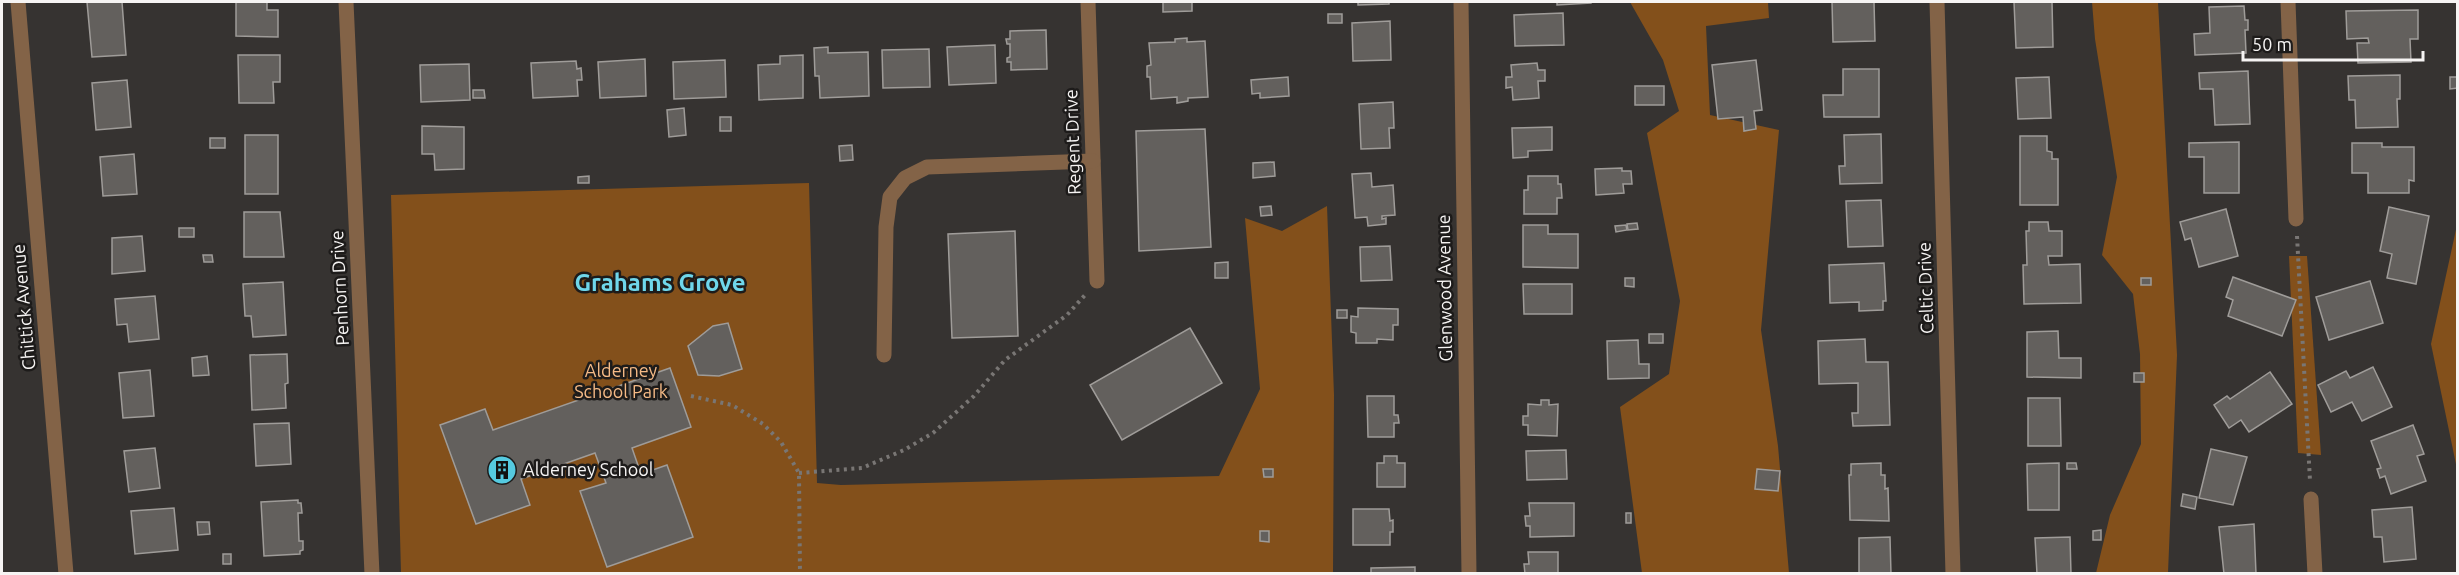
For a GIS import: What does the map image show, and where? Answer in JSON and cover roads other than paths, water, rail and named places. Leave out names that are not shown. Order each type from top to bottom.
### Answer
[{"type":"street","name":"Chittick Avenue","points":[[18,2],[66,573]]},
{"type":"street","name":"Penhorn Drive","points":[[346,2],[372,573]]},
{"type":"street","name":"Regent Drive","points":[[1088,2],[1097,281]]},
{"type":"street","name":"Glenwood Avenue","points":[[1461,2],[1469,573]]},
{"type":"street","name":"Celtic Drive","points":[[1937,2],[1953,573]]},
{"type":"street","points":[[2288,2],[2296,219]]},
{"type":"street","points":[[884,355],[886,227],[890,198],[904,178],[927,167],[1093,161]]},
{"type":"street","points":[[2311,499],[2315,573]]},
{"type":"place","name":"Alderney School","points":[[502,470]]},
{"type":"district","name":"Grahams Grove","points":[[660,283]]},
{"type":"park label","name":"Alderney School Park","points":[[621,382]]}]
